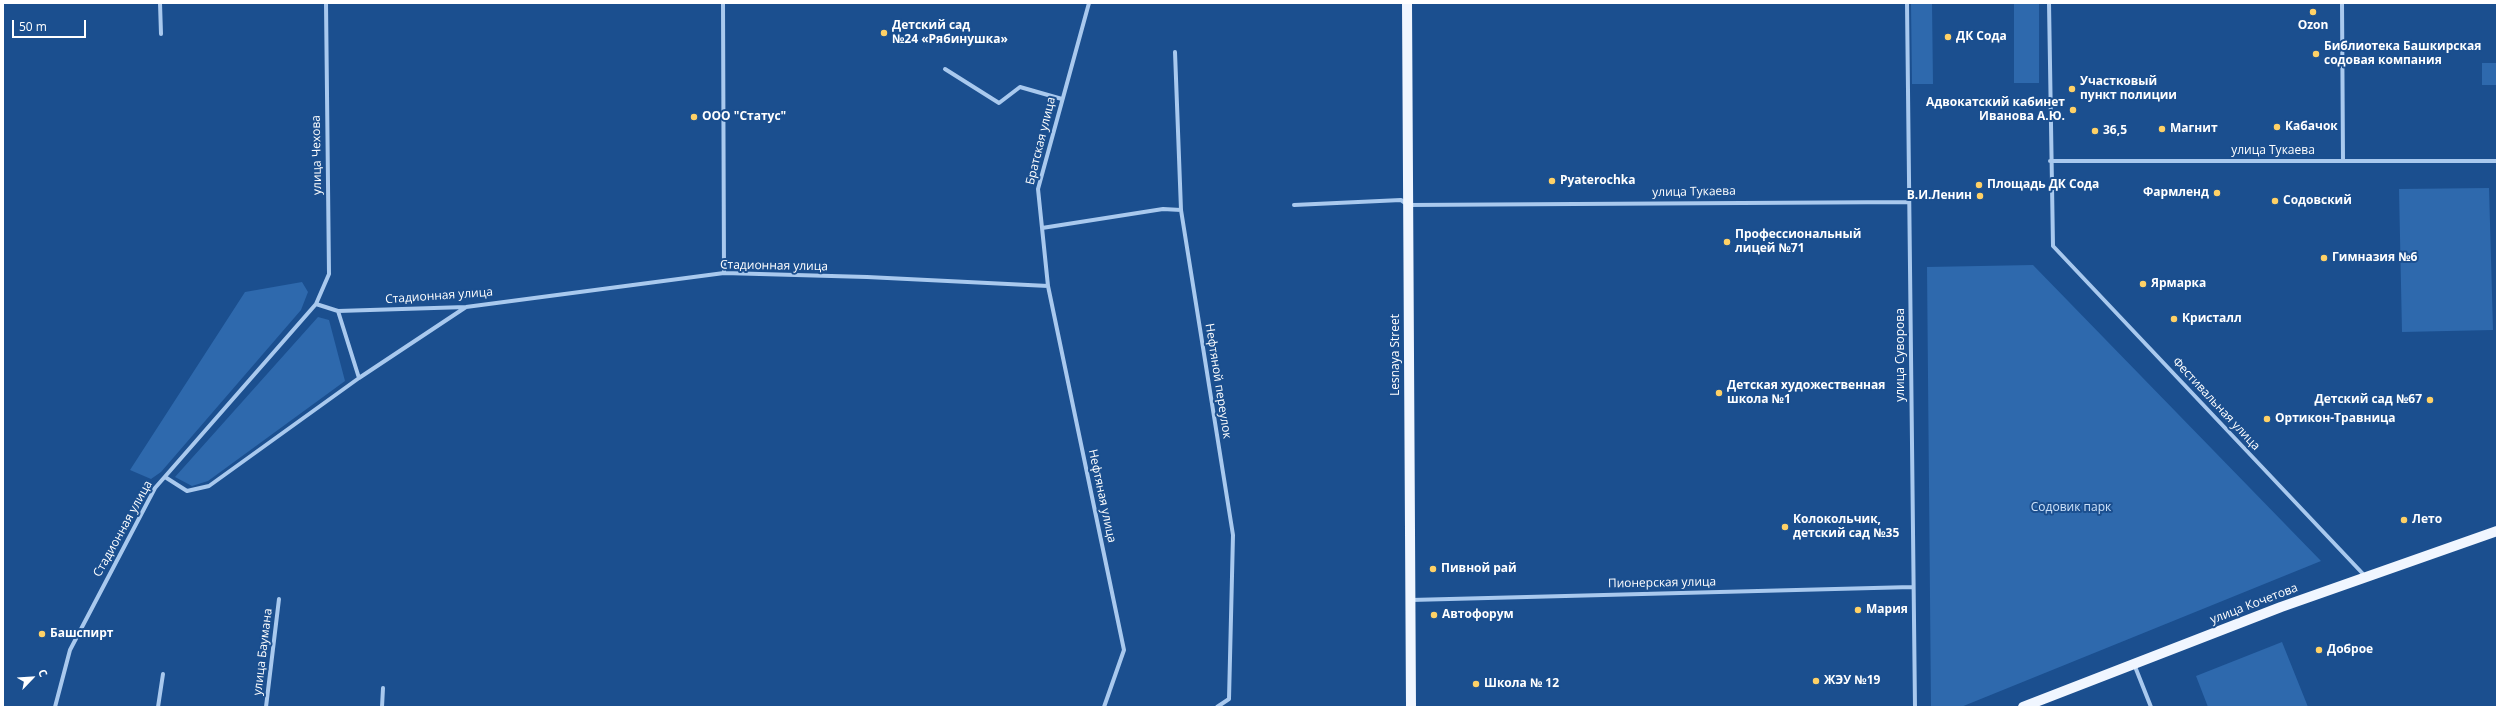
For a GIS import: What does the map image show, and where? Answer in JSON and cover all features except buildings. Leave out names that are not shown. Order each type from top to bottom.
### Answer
[{"type":"main road","name":"Lesnaya Street","points":[[1407,3],[1411,707]]},
{"type":"main road","name":"улица Кочетова","points":[[2023,707],[2365,576],[2497,531]]},
{"type":"street","points":[[160,3],[161,34]]},
{"type":"street","name":"улица Чехова","points":[[316,304],[329,274],[326,3]]},
{"type":"street","points":[[723,3],[724,274]]},
{"type":"street","name":"Братская улица","points":[[1048,286],[1038,189],[1089,3]]},
{"type":"street","name":"улица Суворова","points":[[1907,3],[1912,588],[1915,707]]},
{"type":"street","points":[[2049,3],[2050,162]]},
{"type":"street","points":[[2342,3],[2343,160]]},
{"type":"street","name":"Нефтяной переулок","points":[[1175,52],[1181,210],[1233,535],[1229,699],[1217,707]]},
{"type":"street","points":[[945,69],[998,103],[1020,87],[1062,99]]},
{"type":"street","name":"улица Тукаева","points":[[2050,162],[2343,160],[2497,161]]},
{"type":"street","name":"Фестивальная улица","points":[[2050,162],[2053,246],[2365,576]]},
{"type":"street","name":"улица Тукаева","points":[[1294,204],[1401,200],[1408,205],[1909,202]]},
{"type":"street","points":[[1042,228],[1163,209],[1181,210]]},
{"type":"street","name":"Стадионная улица","points":[[55,707],[70,650],[155,488],[316,304],[338,311],[466,307],[724,274],[867,277],[1048,286]]},
{"type":"street","name":"Нефтяная улица","points":[[1048,286],[1124,650],[1104,707]]},
{"type":"street","points":[[165,477],[187,491],[209,486],[358,378],[466,307]]},
{"type":"street","points":[[338,311],[358,378]]},
{"type":"street","name":"Пионерская улица","points":[[1411,600],[1912,588]]},
{"type":"street","name":"улица Баумана","points":[[266,707],[279,599]]},
{"type":"street","points":[[2134,664],[2151,707]]},
{"type":"street","points":[[158,707],[163,674]]},
{"type":"street","points":[[382,707],[383,688]]},
{"type":"green space","points":[[1911,3],[1932,3],[1933,84],[1912,84]]},
{"type":"green space","points":[[2014,3],[2039,3],[2039,83],[2014,83]]},
{"type":"green space","points":[[2482,63],[2497,63],[2497,85],[2482,85]]},
{"type":"green space","points":[[2489,188],[2493,330],[2402,332],[2399,189]]},
{"type":"green space","name":"Содовик парк","points":[[2033,265],[2321,561],[1961,707],[1931,707],[1927,267]]},
{"type":"green space","points":[[302,282],[308,292],[301,310],[161,472],[151,479],[130,470],[245,292]]},
{"type":"green space","points":[[318,317],[329,320],[345,381],[208,481],[192,486],[175,477]]},
{"type":"green space","points":[[2282,642],[2308,707],[2208,707],[2196,676]]},
{"type":"place","name":"Ozon","points":[[2313,12]]},
{"type":"place","name":"Детский сад №24 «Рябинушка»","points":[[884,33]]},
{"type":"place","name":"ДК Сода","points":[[1948,37]]},
{"type":"place","name":"Библиотека Башкирская содовая компания","points":[[2316,54]]},
{"type":"place","name":"Участковый пункт полиции","points":[[2072,89]]},
{"type":"place","name":"Адвокатский кабинет Иванова А.Ю.","points":[[2073,110]]},
{"type":"place","name":"ООО \"Статус\"","points":[[694,117]]},
{"type":"place","name":"Кабачок","points":[[2277,127]]},
{"type":"place","name":"Магнит","points":[[2162,129]]},
{"type":"place","name":"36,5","points":[[2095,131]]},
{"type":"place","name":"Pyaterochka","points":[[1552,181]]},
{"type":"place","name":"Площадь ДК Сода","points":[[1979,185]]},
{"type":"place","name":"Фармленд","points":[[2217,193]]},
{"type":"place","name":"В.И.Ленин","points":[[1980,196]]},
{"type":"place","name":"Содовский","points":[[2275,201]]},
{"type":"place","name":"Профессиональный лицей №71","points":[[1727,242]]},
{"type":"place","name":"Гимназия №6","points":[[2324,258]]},
{"type":"place","name":"Ярмарка","points":[[2143,284]]},
{"type":"place","name":"Кристалл","points":[[2174,319]]},
{"type":"place","name":"Детская художественная школа №1","points":[[1719,393]]},
{"type":"place","name":"Детский сад №67","points":[[2430,400]]},
{"type":"place","name":"Ортикон-Травница","points":[[2267,419]]},
{"type":"place","name":"Лето","points":[[2404,520]]},
{"type":"place","name":"Колокольчик, детский сад №35","points":[[1785,527]]},
{"type":"place","name":"Пивной рай","points":[[1433,569]]},
{"type":"place","name":"Мария","points":[[1858,610]]},
{"type":"place","name":"Автофорум","points":[[1434,615]]},
{"type":"place","name":"Башспирт","points":[[42,634]]},
{"type":"place","name":"Доброе","points":[[2319,650]]},
{"type":"place","name":"ЖЭУ №19","points":[[1816,681]]},
{"type":"place","name":"Школа № 12","points":[[1476,684]]}]
